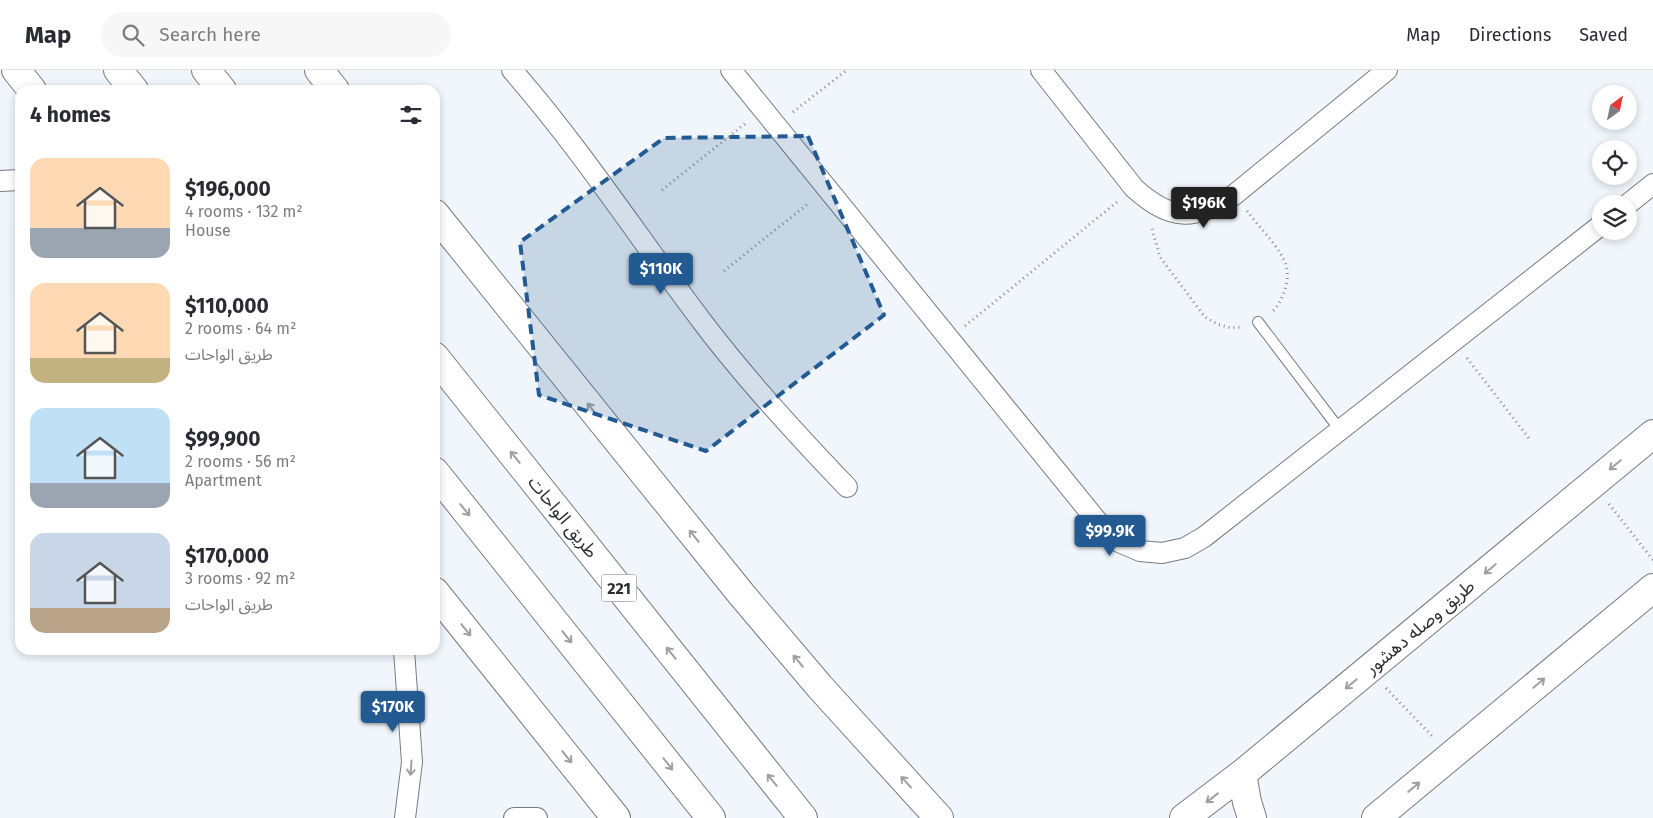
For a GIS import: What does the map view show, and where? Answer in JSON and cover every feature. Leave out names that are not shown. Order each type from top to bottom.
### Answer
[{"type":"main road","points":[[16,70],[28,85]]},
{"type":"main road","points":[[118,70],[130,85]]},
{"type":"main road","points":[[206,70],[218,85]]},
{"type":"main road","points":[[319,70],[331,85]]},
{"type":"main road","points":[[440,220],[742,596],[939,818]]},
{"type":"main road","name":"طريق الواحات","points":[[440,363],[803,818]]},
{"type":"main road","name":"طريق وصله دهشور","points":[[1184,818],[1242,774],[1653,434]]},
{"type":"main road","points":[[440,478],[711,818]]},
{"type":"main road","points":[[1376,818],[1653,588]]},
{"type":"main road","points":[[440,598],[616,818]]},
{"type":"main road","points":[[1242,774],[1252,818]]},
{"type":"street","points":[[512,70],[597,176],[706,326],[750,382],[847,488]]},
{"type":"street","points":[[731,70],[1102,527],[1119,542],[1140,551],[1162,553],[1185,548],[1204,537],[1592,232]]},
{"type":"street","points":[[1041,70],[1134,188],[1150,202],[1167,211],[1186,214],[1207,211],[1234,195],[1387,70]]},
{"type":"street","points":[[0,180],[15,180]]},
{"type":"street","points":[[1637,197],[1653,184]]},
{"type":"street","points":[[404,655],[412,738],[410,790],[405,818]]},
{"type":"street","points":[[514,818],[537,818]]},
{"type":"lane","points":[[1258,322],[1340,430]]},
{"type":"path","points":[[776,125],[848,70]]},
{"type":"path","points":[[662,190],[763,109]]},
{"type":"path","points":[[724,271],[828,188]]},
{"type":"path","points":[[950,339],[1134,188]]},
{"type":"path","points":[[1150,202],[1152,230],[1160,257],[1205,317],[1217,324],[1231,328],[1245,327],[1258,322],[1274,311],[1284,296],[1287,277],[1284,259],[1234,195]]},
{"type":"path","points":[[1454,341],[1531,441]]},
{"type":"path","points":[[1594,484],[1653,560]]},
{"type":"path","points":[[1368,670],[1451,756]]},
{"type":"highlighted area","points":[[808,136],[884,315],[706,451],[539,395],[520,242],[664,138]]}]
